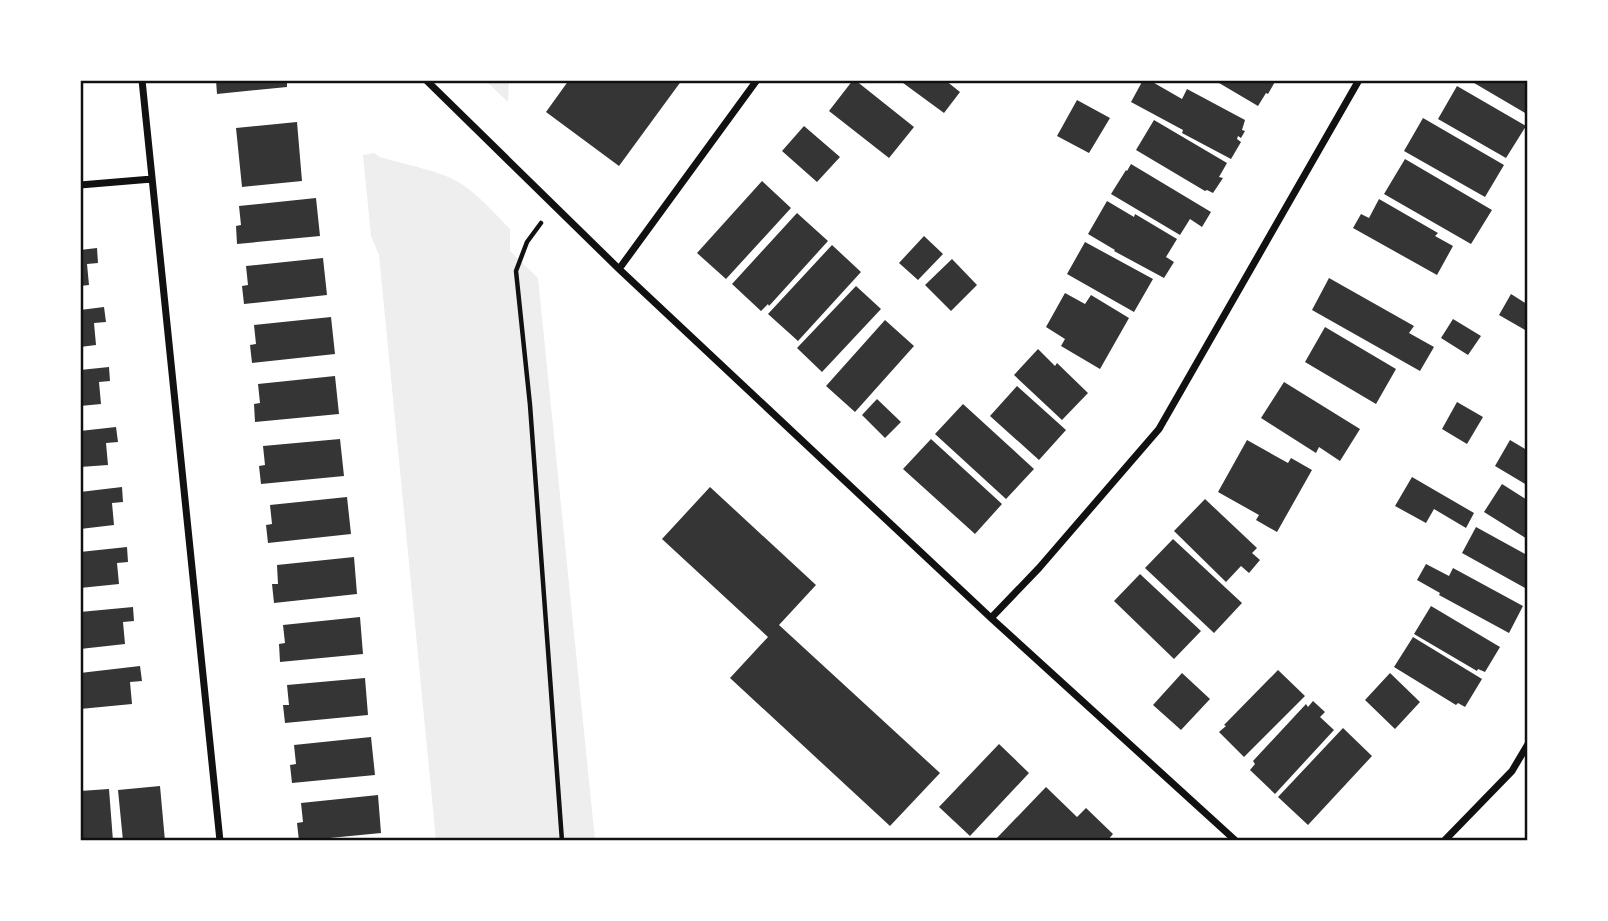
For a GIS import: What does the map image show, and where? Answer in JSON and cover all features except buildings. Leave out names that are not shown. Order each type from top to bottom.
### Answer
[{"type":"street","points":[[142,80],[220,841]]},
{"type":"street","points":[[426,80],[619,269],[992,618],[1236,841]]},
{"type":"street","points":[[619,269],[757,80]]},
{"type":"street","points":[[992,618],[1039,568],[1159,429],[1359,80]]},
{"type":"street","points":[[80,185],[152,179]]},
{"type":"street","points":[[1444,841],[1512,771],[1528,744]]},
{"type":"path","points":[[553,205],[527,242],[516,271],[530,405],[562,841]]},
{"type":"shaded area","points":[[486,81],[509,81],[508,102]]},
{"type":"shaded area","points":[[374,153],[443,175],[467,188],[510,229],[510,251],[538,278],[595,840],[436,840],[379,255],[371,236],[363,155]]}]
